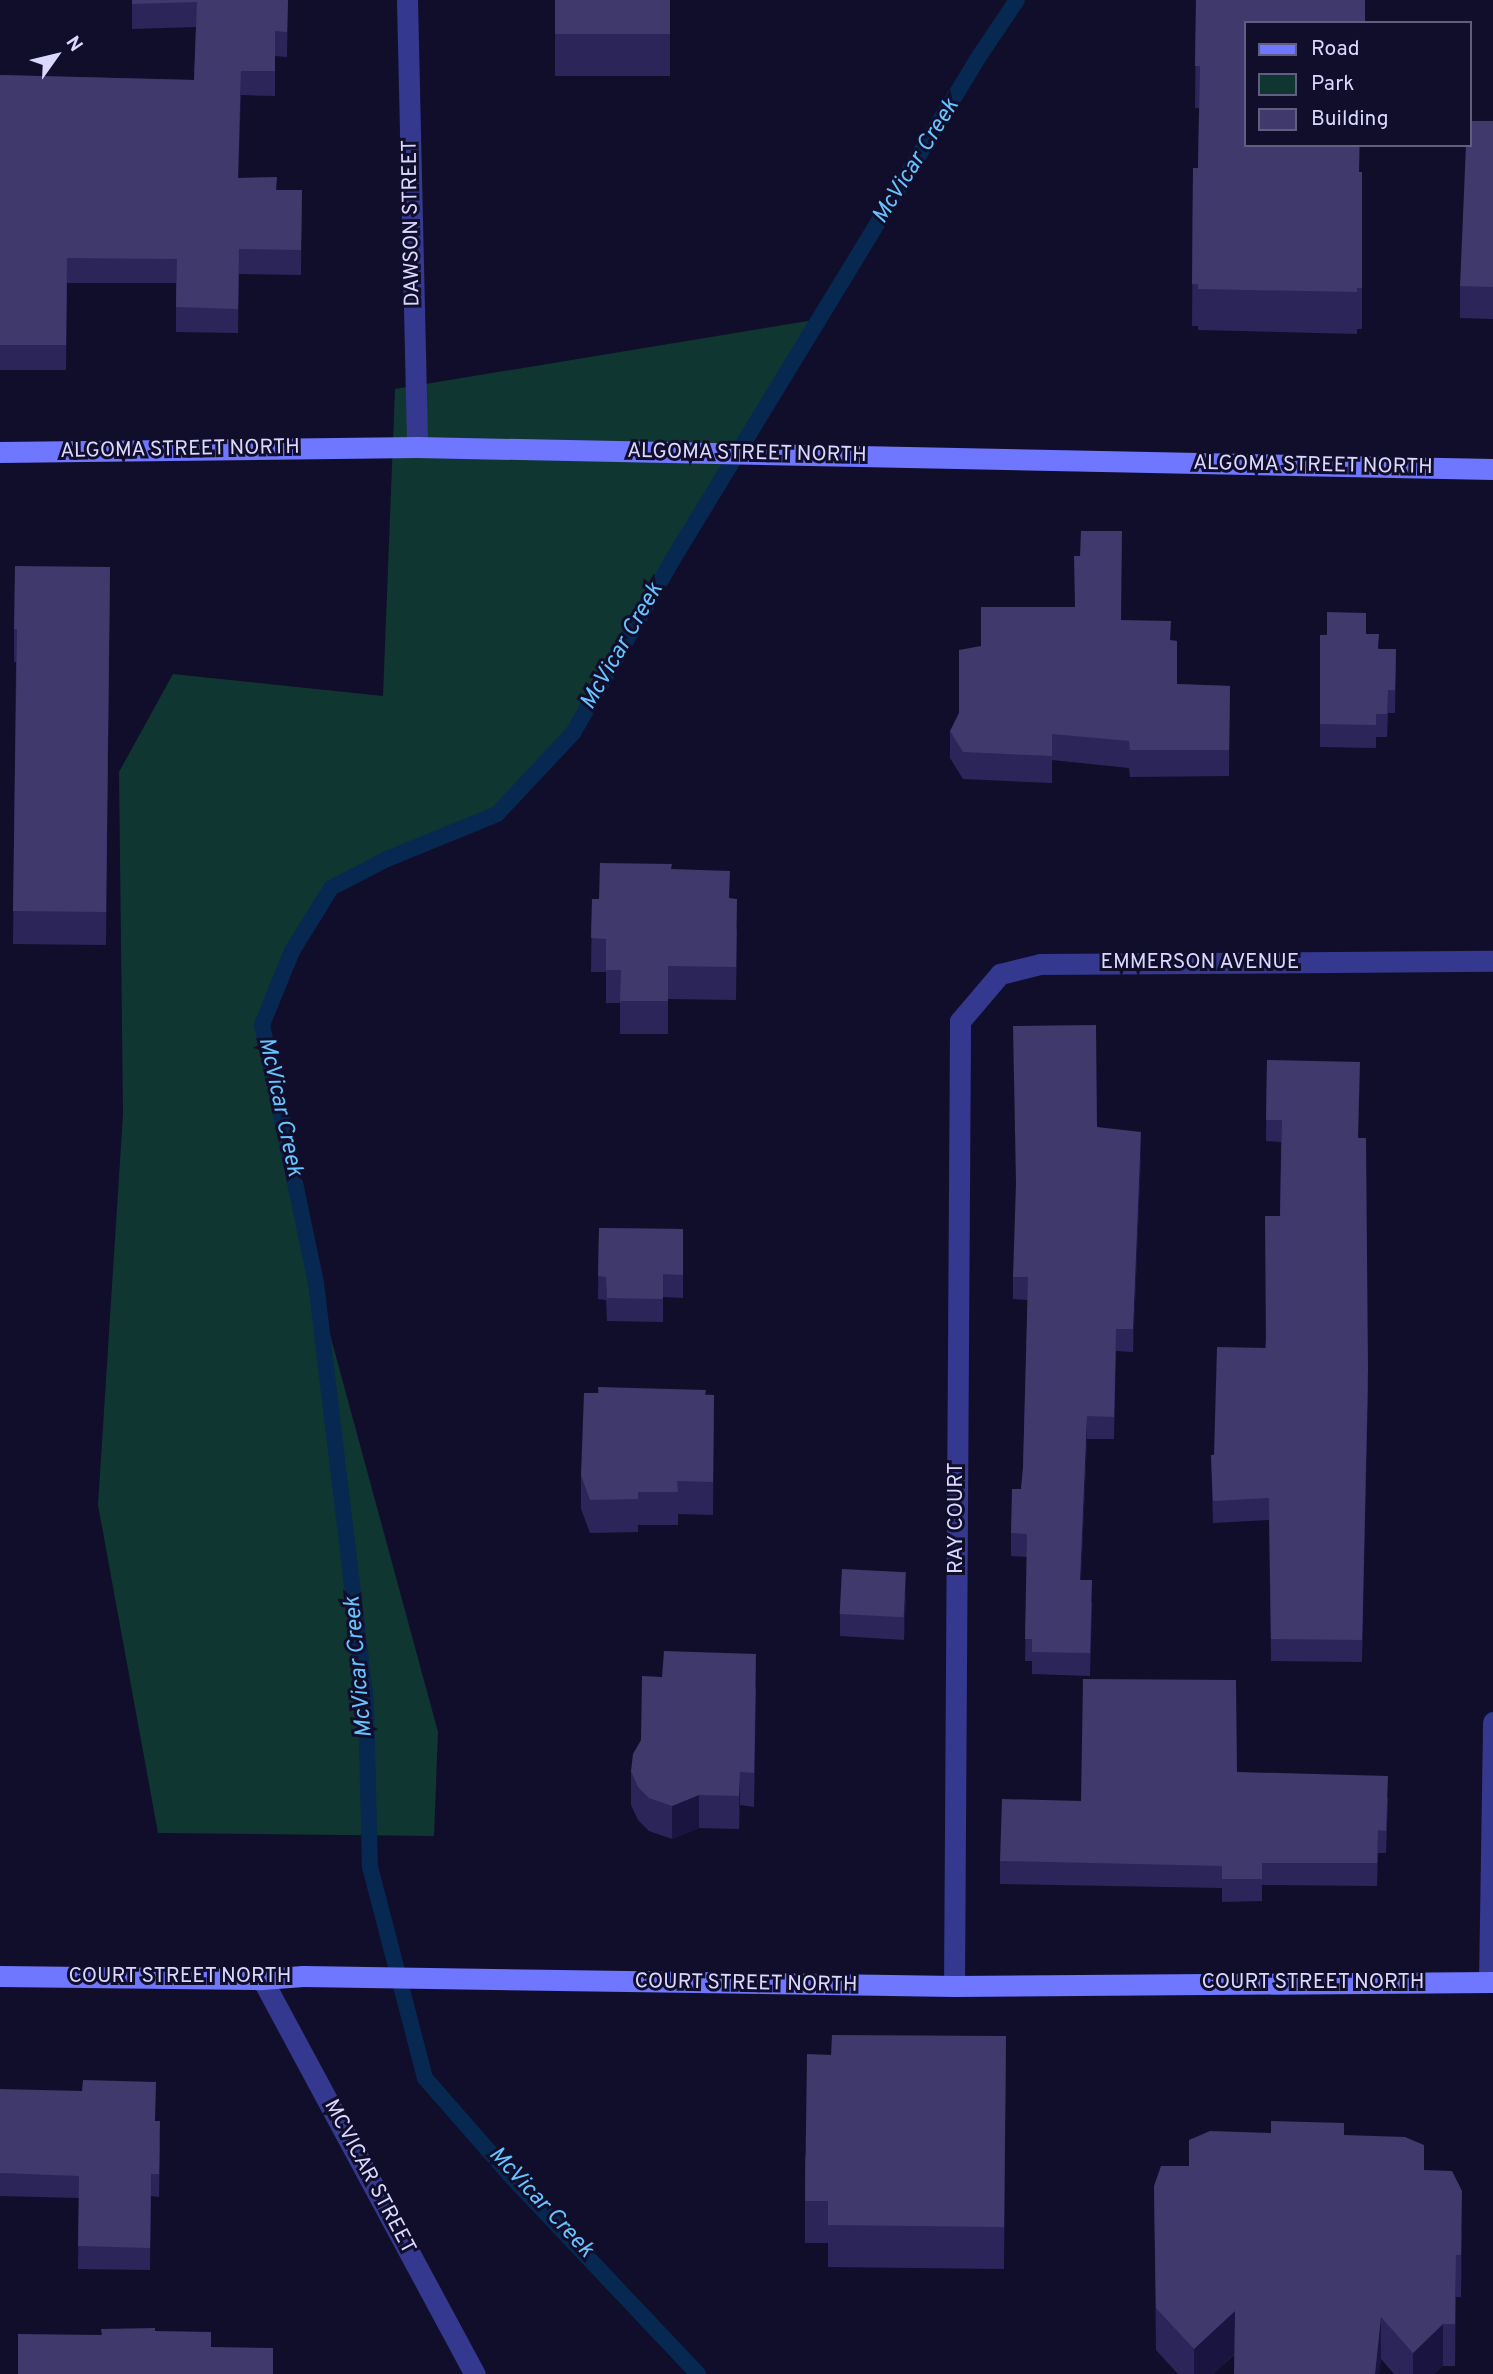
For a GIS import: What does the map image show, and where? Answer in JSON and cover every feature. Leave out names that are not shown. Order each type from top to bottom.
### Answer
[{"type":"street","name":"DAWSON STREET","points":[[407,0],[418,447]]},
{"type":"street","name":"ALGOMA STREET NORTH","points":[[0,452],[418,447],[1493,469]]},
{"type":"street","name":"EMMERSON AVENUE","points":[[960,1051],[960,1021],[1000,974],[1040,964],[1493,961]]},
{"type":"street","name":"RAY COURT","points":[[954,1986],[960,1051]]},
{"type":"street","points":[[1491,1982],[1493,1722]]},
{"type":"street","name":"COURT STREET NORTH","points":[[0,1976],[262,1979],[303,1976],[675,1984],[954,1986],[1491,1982]]},
{"type":"street","name":"MCVICAR STREET","points":[[262,1979],[475,2374]]},
{"type":"green space","points":[[820,319],[670,564],[573,733],[497,814],[387,859],[331,888],[292,951],[262,1025],[316,1283],[438,1732],[434,1836],[158,1833],[98,1505],[123,1114],[119,772],[173,674],[383,696],[395,389]]},
{"type":"building","points":[[132,0],[288,0],[287,32],[275,31],[275,71],[241,71],[238,178],[277,177],[276,190],[302,190],[301,250],[239,249],[238,309],[176,307],[177,259],[67,258],[66,345],[0,345],[0,75],[194,80],[197,2],[132,4]]},
{"type":"building","points":[[555,0],[670,0],[670,34],[555,34]]},
{"type":"building","points":[[1196,0],[1365,0],[1365,21],[1244,21],[1244,147],[1359,147],[1359,172],[1362,172],[1362,288],[1357,288],[1357,292],[1198,289],[1198,284],[1192,284],[1193,168],[1198,168],[1200,66],[1195,66]]},
{"type":"building","points":[[1472,121],[1493,121],[1493,287],[1460,286],[1466,147],[1472,147]]},
{"type":"building","points":[[1081,531],[1122,531],[1121,620],[1171,621],[1170,640],[1177,641],[1177,684],[1230,686],[1229,750],[1130,750],[1129,741],[1052,734],[1052,756],[963,752],[950,731],[959,713],[959,650],[981,646],[981,607],[1075,607],[1074,556],[1080,556]]},
{"type":"building","points":[[15,566],[110,567],[106,912],[13,911],[17,629],[14,629]]},
{"type":"building","points":[[1327,612],[1366,613],[1366,634],[1379,634],[1378,649],[1396,649],[1395,690],[1388,690],[1387,714],[1376,714],[1376,725],[1320,724],[1320,635],[1327,635]]},
{"type":"building","points":[[600,863],[672,864],[671,869],[730,871],[729,898],[737,899],[736,967],[668,966],[668,1001],[620,1001],[621,970],[606,970],[606,939],[591,938],[592,899],[599,899]]},
{"type":"building","points":[[1096,1025],[1097,1127],[1141,1132],[1133,1329],[1116,1329],[1114,1417],[1087,1416],[1080,1580],[1092,1580],[1090,1653],[1032,1652],[1032,1639],[1025,1639],[1027,1534],[1011,1533],[1012,1489],[1021,1489],[1023,1468],[1028,1277],[1013,1277],[1016,1183],[1013,1026]]},
{"type":"building","points":[[1267,1060],[1360,1062],[1358,1138],[1366,1138],[1368,1369],[1362,1640],[1271,1639],[1269,1498],[1213,1501],[1211,1455],[1214,1455],[1217,1347],[1266,1348],[1265,1216],[1280,1216],[1282,1120],[1266,1120]]},
{"type":"building","points":[[599,1228],[683,1229],[683,1275],[663,1274],[663,1299],[607,1298],[606,1277],[598,1276]]},
{"type":"building","points":[[598,1387],[706,1390],[705,1395],[714,1395],[713,1482],[677,1481],[678,1492],[638,1492],[638,1499],[590,1500],[581,1475],[584,1393],[599,1393]]},
{"type":"building","points":[[842,1569],[906,1572],[904,1617],[840,1614]]},
{"type":"building","points":[[664,1651],[756,1654],[754,1773],[740,1772],[739,1796],[699,1795],[672,1806],[649,1798],[638,1787],[631,1771],[633,1754],[641,1740],[642,1676],[662,1677]]},
{"type":"building","points":[[1083,1679],[1236,1680],[1237,1772],[1388,1776],[1386,1831],[1378,1830],[1377,1863],[1262,1863],[1262,1879],[1222,1879],[1222,1866],[1000,1861],[1002,1799],[1081,1801]]},
{"type":"building","points":[[832,2035],[1006,2036],[1004,2227],[828,2225],[828,2201],[805,2201],[807,2054],[831,2055]]},
{"type":"building","points":[[83,2080],[156,2082],[155,2121],[160,2121],[159,2174],[151,2174],[150,2248],[78,2246],[79,2176],[0,2173],[0,2089],[82,2091]]},
{"type":"building","points":[[1271,2121],[1344,2123],[1344,2135],[1405,2137],[1424,2145],[1424,2170],[1452,2171],[1462,2191],[1461,2255],[1456,2255],[1455,2324],[1443,2324],[1413,2353],[1381,2317],[1375,2374],[1234,2374],[1235,2311],[1194,2349],[1156,2308],[1154,2186],[1161,2166],[1189,2166],[1189,2140],[1210,2131],[1271,2133]]},
{"type":"building","points":[[155,2328],[155,2331],[211,2332],[211,2347],[273,2348],[273,2374],[18,2374],[18,2334],[102,2335],[101,2329]]},
{"type":"waterway","name":"McVicar Creek","points":[[698,2374],[509,2174],[425,2078],[370,1867],[366,1702],[316,1283],[262,1025],[292,951],[331,888],[387,859],[497,814],[573,733],[670,564],[980,55],[1017,0]]}]
